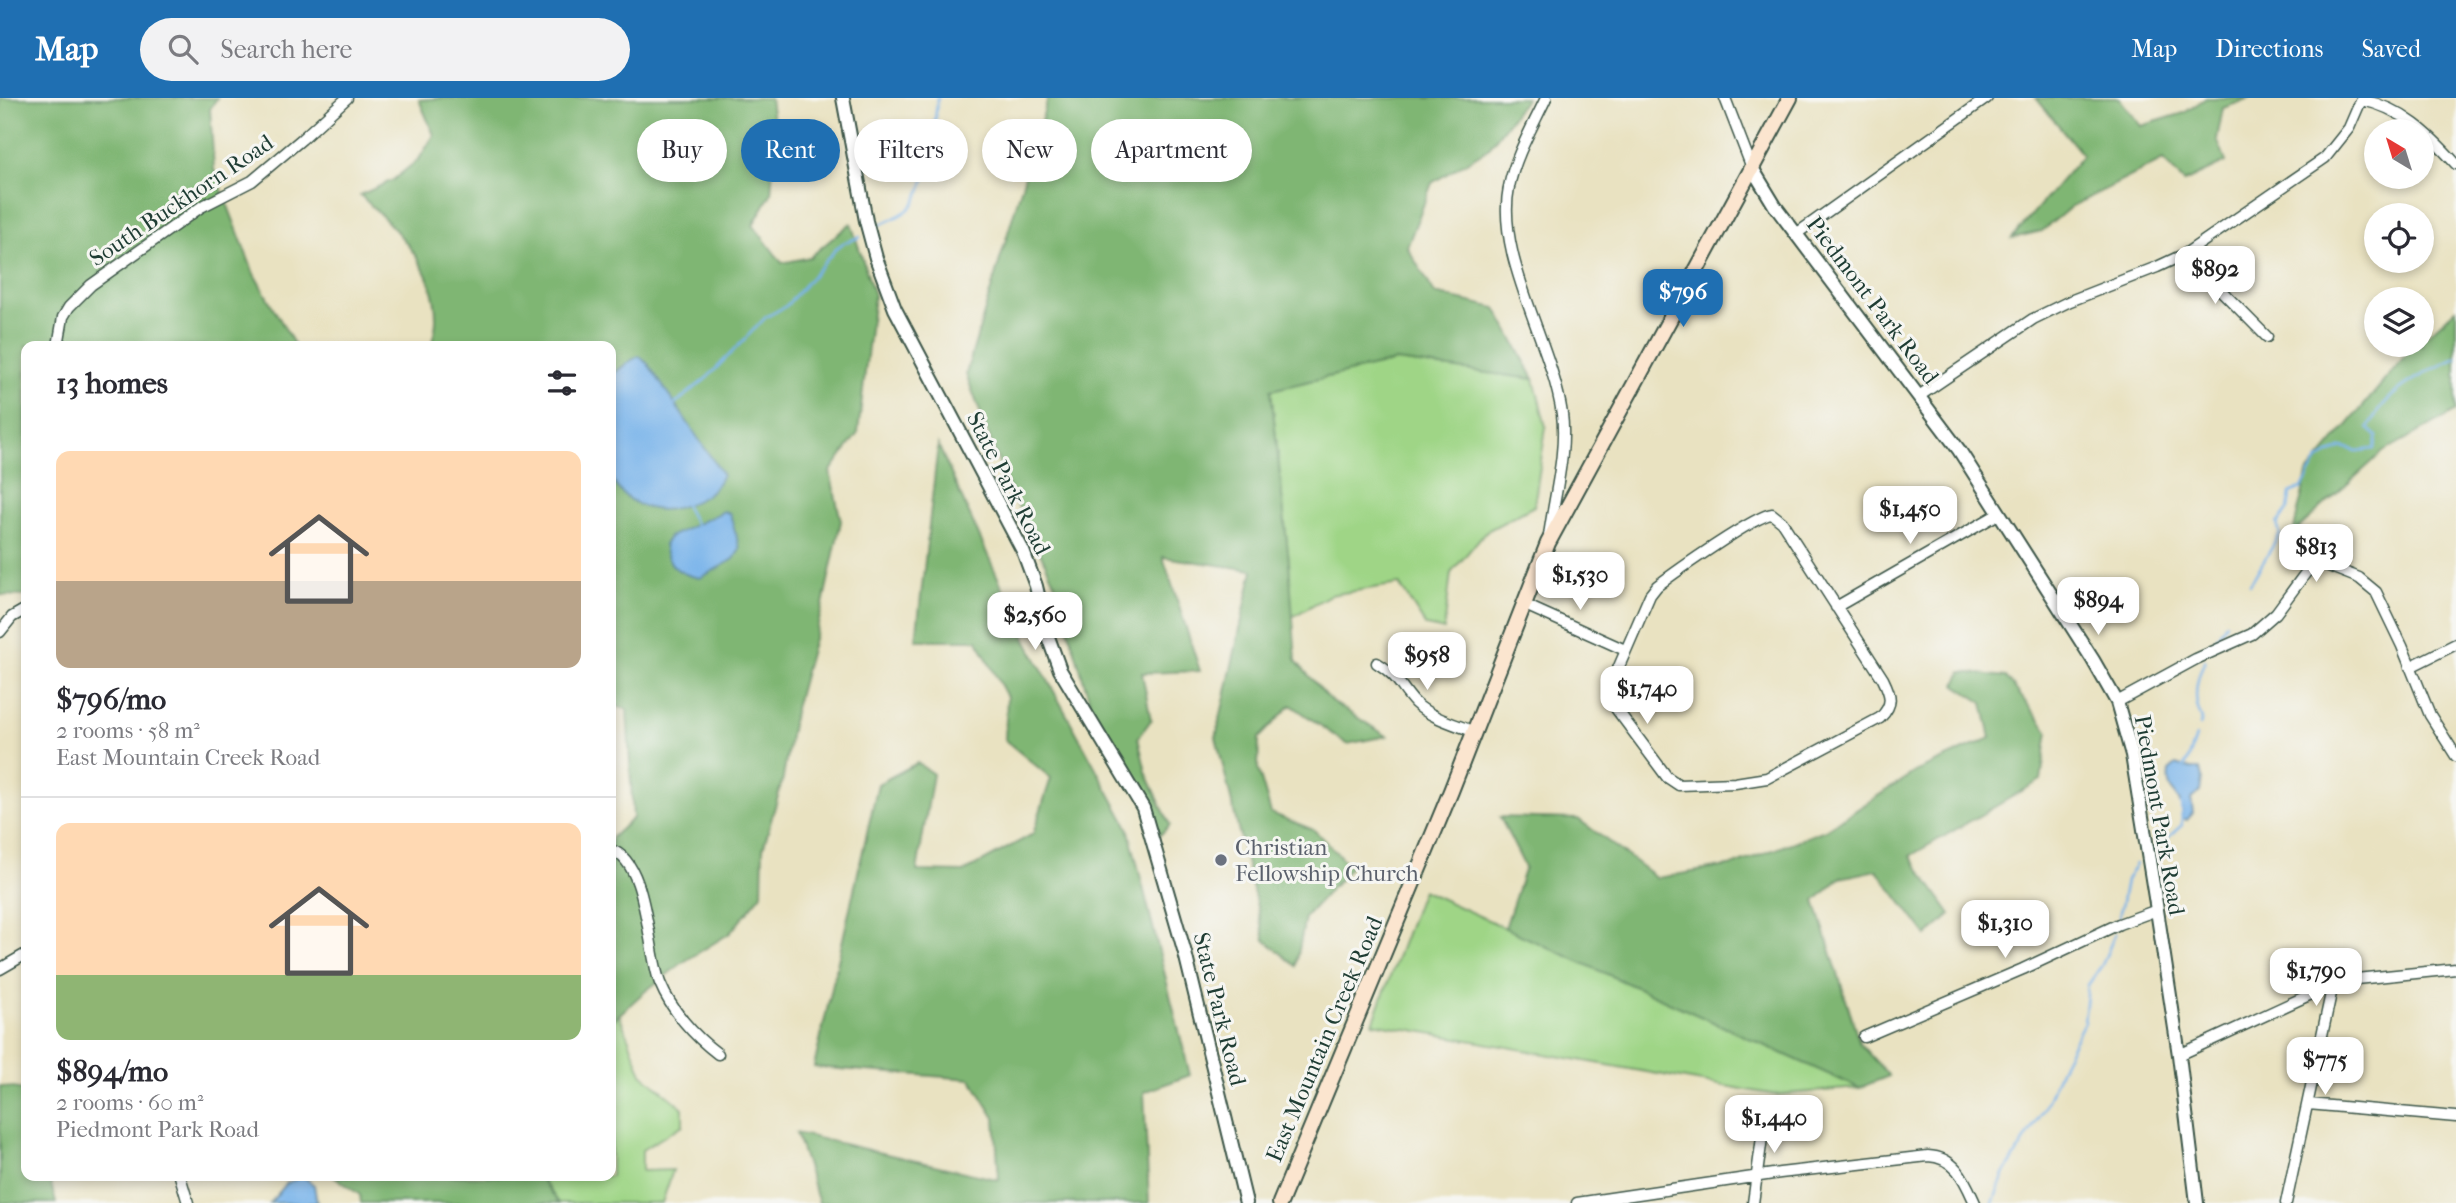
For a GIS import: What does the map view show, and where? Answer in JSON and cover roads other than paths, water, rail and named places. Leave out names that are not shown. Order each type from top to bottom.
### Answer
[{"type":"main road","name":"East Mountain Creek Road","points":[[1280,1203],[1475,732],[1548,543],[1790,98]]},
{"type":"street","name":"South Buckhorn Road","points":[[58,341],[63,317],[91,285],[201,207],[252,181],[347,98]]},
{"type":"street","name":"State Park Road","points":[[843,98],[866,221],[895,309],[1023,551],[1060,670],[1143,808],[1185,953],[1246,1203]]},
{"type":"street","points":[[1546,98],[1513,172],[1507,204],[1507,222],[1514,258],[1553,375],[1562,416],[1562,452],[1548,543]]},
{"type":"street","points":[[1725,98],[1752,168]]},
{"type":"street","points":[[1796,234],[1987,98]]},
{"type":"street","points":[[1919,396],[2033,318],[2185,254],[2325,158],[2349,128],[2362,99],[2403,115],[2423,130],[2456,164]]},
{"type":"street","name":"Piedmont Park Road","points":[[1752,168],[1769,197],[1919,396],[2000,513],[2117,702],[2132,755],[2157,910],[2179,1055],[2197,1203]]},
{"type":"street","points":[[2185,254],[2267,337]]},
{"type":"street","points":[[1836,607],[2000,513]]},
{"type":"street","points":[[1768,514],[1776,516],[1782,522],[1836,607],[1883,679],[1891,698],[1889,707],[1880,718],[1780,772],[1758,780],[1684,787],[1671,781],[1610,699],[1611,685],[1625,650],[1650,595],[1657,586],[1768,514]]},
{"type":"street","points":[[2117,702],[2196,659],[2252,634],[2276,613],[2311,567],[2321,563],[2359,578],[2376,592],[2430,715],[2456,756]]},
{"type":"street","points":[[1523,604],[1625,650]]},
{"type":"street","points":[[0,632],[12,617],[21,612]]},
{"type":"street","points":[[2410,667],[2456,644]]},
{"type":"street","points":[[1377,663],[1393,673],[1415,702],[1429,713],[1475,732]]},
{"type":"street","points":[[616,852],[623,856],[632,868],[663,991],[683,1020],[718,1054]]},
{"type":"street","points":[[1864,1037],[2023,969],[2119,924],[2157,910]]},
{"type":"street","points":[[0,969],[21,957]]},
{"type":"street","points":[[2179,1055],[2333,984],[2356,979],[2456,969]]},
{"type":"street","points":[[2287,1203],[2333,984]]},
{"type":"street","points":[[2308,1104],[2456,1117]]},
{"type":"street","points":[[1752,1203],[1764,1106]]},
{"type":"street","points":[[1577,1203],[1934,1157],[1945,1160],[1958,1171],[1975,1203]]},
{"type":"street","points":[[181,1181],[188,1203]]},
{"type":"water","points":[[639,356],[648,364],[723,475],[704,497],[676,508],[648,508],[631,500],[616,485],[616,372]]},
{"type":"water","points":[[724,511],[730,514],[740,549],[734,559],[700,578],[676,568],[668,559],[664,545],[669,537]]},
{"type":"water","points":[[2176,765],[2200,769],[2202,778],[2200,792],[2191,799],[2193,813],[2187,820],[2182,818],[2179,800],[2169,784],[2169,771]]},
{"type":"water","points":[[309,1181],[314,1185],[317,1203],[270,1203],[287,1183]]},
{"type":"waterway","points":[[875,227],[909,209],[922,188],[938,98]]},
{"type":"waterway","points":[[675,404],[708,377],[766,317],[786,306],[836,249],[843,243],[860,237]]},
{"type":"waterway","points":[[2250,584],[2280,534],[2277,524],[2288,509],[2290,493],[2302,488],[2318,460],[2342,447],[2357,451],[2374,449],[2377,436],[2368,428],[2384,404],[2417,378],[2456,358]]},
{"type":"waterway","points":[[685,505],[696,525]]},
{"type":"waterway","points":[[2213,644],[2226,623]]},
{"type":"waterway","points":[[2200,725],[2202,719],[2196,690],[2205,660]]},
{"type":"waterway","points":[[2182,770],[2196,737]]},
{"type":"waterway","points":[[2153,851],[2182,825],[2181,804]]},
{"type":"waterway","points":[[2119,918],[2126,880],[2136,864]]},
{"type":"waterway","points":[[1993,1203],[2004,1174],[2045,1108],[2063,1063],[2084,1022],[2088,985],[2102,965],[2115,934]]},
{"type":"place","name":"Christian Fellowship Church","points":[[1221,860]]}]
